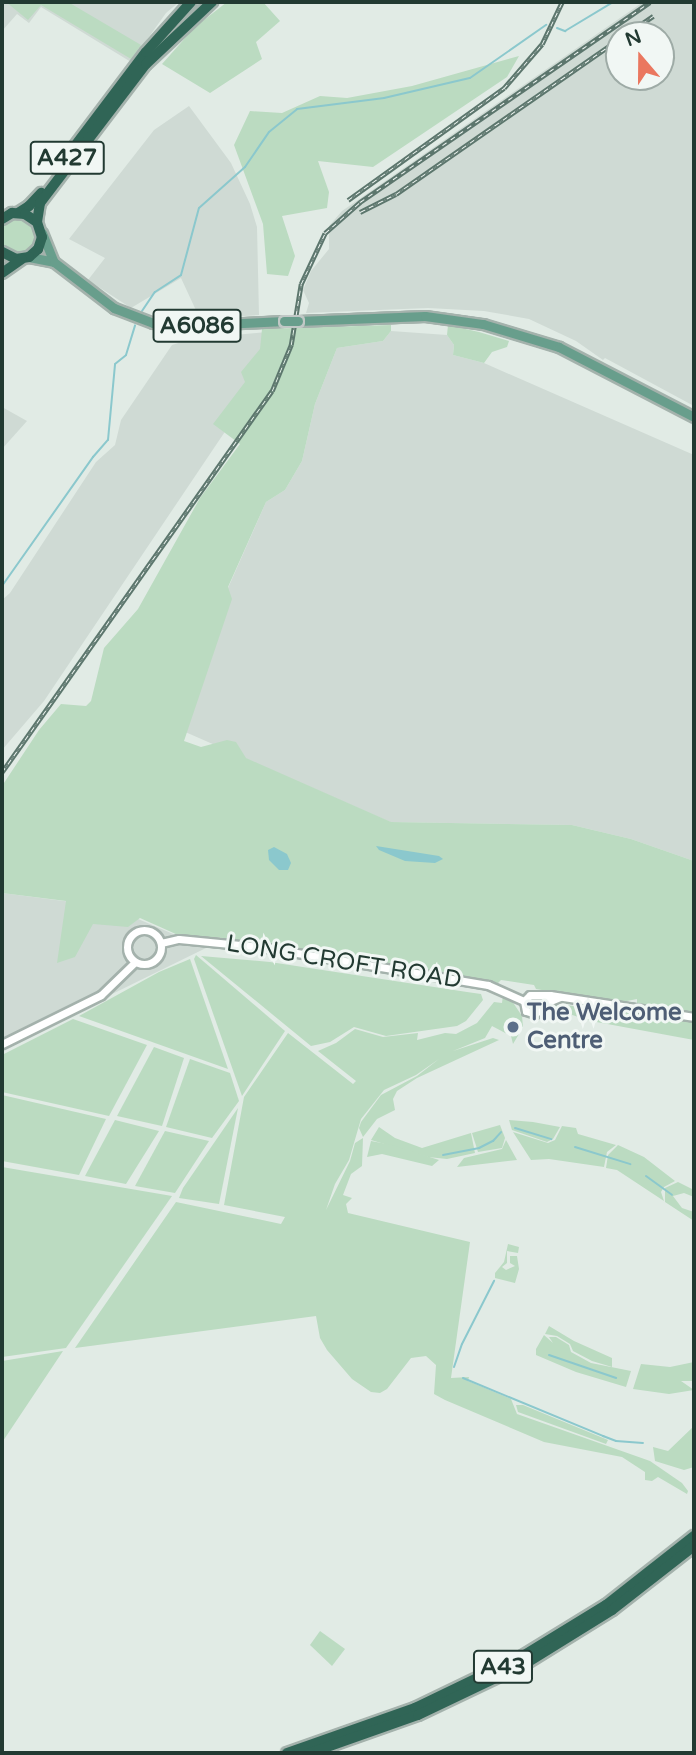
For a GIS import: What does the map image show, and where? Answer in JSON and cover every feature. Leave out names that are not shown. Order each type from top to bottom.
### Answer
[{"type":"highway","name":"A427","points":[[2,219],[10,212],[34,202],[191,2]]},
{"type":"highway","name":"A427","points":[[25,258],[40,243],[40,203],[146,58],[212,2]]},
{"type":"highway","name":"A427","points":[[10,212],[39,227]]},
{"type":"highway","points":[[2,253],[11,258],[25,258]]},
{"type":"highway","points":[[2,273],[25,258]]},
{"type":"highway","name":"A43","points":[[287,1753],[415,1708],[521,1657],[606,1605],[694,1536]]},
{"type":"highway","name":"A43","points":[[310,1753],[418,1715],[525,1664],[612,1610],[694,1546]]},
{"type":"main road","points":[[39,227],[54,262]]},
{"type":"main road","name":"A6086","points":[[25,258],[54,262],[114,307],[153,323],[182,326],[418,316],[483,324],[559,347],[694,417]]},
{"type":"street","points":[[150,931],[161,943],[160,954],[152,962],[135,962],[128,956],[126,946],[134,932],[150,931]]},
{"type":"street","name":"LONG CROFT ROAD","points":[[161,943],[179,939],[261,947],[488,985],[524,1001]]},
{"type":"street","points":[[2,1044],[101,995],[135,962]]},
{"type":"street","points":[[537,995],[543,1005]]},
{"type":"street","points":[[560,997],[543,1005],[538,1013],[532,1014],[524,1008],[524,1001],[528,996],[537,995],[560,997],[694,1017]]},
{"type":"shaded area","points":[[2,2],[179,2],[166,13],[131,62],[41,7],[29,23],[17,14],[2,31]]},
{"type":"shaded area","points":[[643,2],[694,2],[694,406],[605,358],[603,360],[576,341],[529,319],[484,311],[428,308],[306,313],[309,303],[303,290],[311,271],[329,249],[329,226],[342,211],[605,28],[605,91],[675,91],[675,21],[616,21]]},
{"type":"shaded area","points":[[189,106],[231,163],[250,204],[257,227],[259,315],[200,319],[181,278],[131,308],[88,280],[105,258],[69,239],[154,130]]},
{"type":"shaded area","points":[[277,331],[263,375],[44,701],[2,750],[2,600],[10,593],[96,462],[115,445],[121,420],[172,345],[191,339]]},
{"type":"shaded area","points":[[391,331],[447,335],[454,345],[453,355],[484,363],[694,455],[694,861],[631,839],[572,825],[390,822],[183,731],[228,588],[266,502],[285,490],[302,461],[315,404],[337,348],[383,341]]},
{"type":"shaded area","points":[[2,407],[27,421],[2,449]]},
{"type":"shaded area","points":[[2,893],[110,907],[206,948],[2,1048]]},
{"type":"green space","points":[[6,2],[68,2],[141,45],[131,59],[41,5],[28,20]]},
{"type":"green space","points":[[227,2],[263,2],[280,21],[256,42],[262,59],[210,93],[162,64],[195,27]]},
{"type":"green space","points":[[519,56],[507,77],[373,167],[318,161],[329,192],[327,208],[282,216],[295,256],[288,276],[267,274],[263,224],[234,145],[250,111],[282,113],[320,96],[347,98],[412,86]]},
{"type":"green space","points":[[18,217],[31,223],[37,236],[31,249],[18,255],[5,249],[-1,236],[5,223]]},
{"type":"green space","points":[[391,325],[391,331],[383,341],[337,348],[315,404],[302,461],[285,490],[266,502],[228,587],[232,599],[184,741],[201,747],[227,740],[236,742],[246,758],[391,822],[572,825],[631,839],[694,861],[694,1012],[637,1006],[637,999],[617,1003],[536,989],[534,985],[501,980],[498,983],[223,938],[178,935],[140,918],[128,927],[93,924],[75,957],[57,963],[66,901],[2,893],[2,786],[39,730],[61,704],[86,706],[91,701],[104,648],[138,609],[200,498],[240,444],[213,424],[245,382],[241,372],[260,349],[262,329]]},
{"type":"green space","points":[[448,325],[509,341],[507,347],[492,352],[484,363],[453,355],[454,345],[447,335]]},
{"type":"green space","points":[[196,955],[285,1031],[242,1096],[194,959]]},
{"type":"green space","points":[[201,956],[270,962],[481,994],[483,1000],[466,1021],[457,1026],[386,1036],[354,1027],[330,1042],[311,1046]]},
{"type":"green space","points":[[190,959],[228,1069],[79,1016],[159,972]]},
{"type":"green space","points":[[503,995],[512,1001],[522,1016],[523,1027],[510,1023],[509,1033],[522,1029],[513,1044],[511,1036],[492,1026],[485,1038],[453,1051],[493,1038],[499,1040],[417,1078],[397,1091],[393,1099],[395,1110],[377,1119],[363,1137],[359,1128],[361,1122],[381,1095],[417,1076],[439,1059],[416,1075],[384,1090],[361,1119],[349,1160],[335,1184],[326,1210],[350,1161],[355,1143],[363,1138],[362,1166],[351,1174],[343,1195],[352,1198],[346,1204],[348,1213],[470,1242],[451,1378],[469,1377],[468,1381],[511,1399],[517,1414],[650,1461],[682,1483],[688,1491],[687,1494],[658,1477],[652,1481],[645,1480],[645,1472],[622,1457],[544,1442],[445,1400],[434,1394],[436,1365],[426,1356],[411,1358],[387,1389],[380,1393],[371,1392],[352,1379],[327,1350],[320,1338],[316,1316],[75,1348],[176,1202],[281,1224],[285,1217],[224,1205],[244,1097],[288,1033],[353,1084],[356,1081],[318,1051],[336,1043],[355,1029],[383,1037],[418,1033],[417,1040],[445,1033],[456,1034],[477,1023],[494,1002],[502,1003]]},
{"type":"green space","points":[[558,1004],[694,1022],[694,1040],[591,1021],[566,1013],[570,1010],[553,1007]]},
{"type":"green space","points":[[73,1019],[147,1045],[109,1116],[2,1092],[2,1055]]},
{"type":"green space","points":[[154,1047],[184,1058],[162,1126],[117,1116]]},
{"type":"green space","points":[[190,1059],[230,1073],[239,1101],[212,1138],[166,1127]]},
{"type":"green space","points":[[2,1095],[106,1119],[79,1175],[2,1161]]},
{"type":"green space","points":[[238,1108],[219,1204],[179,1198],[183,1188]]},
{"type":"green space","points":[[115,1120],[159,1131],[126,1184],[85,1176]]},
{"type":"green space","points":[[509,1120],[560,1127],[553,1139],[547,1142],[512,1130]]},
{"type":"green space","points":[[500,1125],[505,1138],[502,1148],[478,1152],[472,1133]]},
{"type":"green space","points":[[562,1126],[576,1128],[578,1134],[616,1145],[607,1152],[604,1167],[549,1159],[531,1160],[513,1132],[548,1143],[555,1140]]},
{"type":"green space","points":[[379,1127],[395,1138],[422,1148],[471,1133],[475,1153],[447,1159],[428,1157],[371,1140]]},
{"type":"green space","points":[[165,1131],[209,1141],[175,1193],[135,1186]]},
{"type":"green space","points":[[506,1140],[517,1160],[457,1167],[464,1158],[502,1149]]},
{"type":"green space","points":[[371,1141],[439,1160],[432,1166],[382,1154],[367,1157]]},
{"type":"green space","points":[[618,1145],[644,1157],[675,1181],[661,1192],[664,1201],[617,1170],[606,1168],[608,1155]]},
{"type":"green space","points":[[2,1167],[172,1196],[66,1348],[2,1357]]},
{"type":"green space","points":[[678,1182],[694,1190],[694,1197],[684,1193],[673,1196],[682,1208],[694,1212],[694,1221],[665,1202],[665,1188]]},
{"type":"green space","points":[[508,1244],[519,1247],[518,1253],[507,1251],[507,1263],[502,1267],[506,1270],[515,1266],[510,1263],[510,1256],[517,1256],[519,1269],[515,1283],[495,1278],[495,1273],[504,1262]]},
{"type":"green space","points":[[549,1326],[612,1358],[612,1367],[573,1351],[570,1344],[557,1336],[545,1334]]},
{"type":"green space","points":[[544,1335],[553,1343],[549,1337],[556,1337],[569,1345],[571,1352],[591,1363],[631,1371],[626,1387],[576,1372],[536,1355],[536,1349]]},
{"type":"green space","points":[[63,1351],[3,1441],[2,1361]]},
{"type":"green space","points":[[694,1362],[694,1381],[681,1381],[694,1390],[669,1394],[633,1389],[641,1364],[670,1367]]},
{"type":"green space","points":[[516,1405],[523,1405],[608,1440],[606,1444],[518,1412]]},
{"type":"green space","points":[[694,1426],[694,1467],[684,1470],[655,1461],[653,1447],[668,1451]]},
{"type":"green space","points":[[320,1631],[345,1649],[332,1666],[310,1645]]},
{"type":"water","points":[[376,846],[439,856],[443,859],[435,863],[405,861],[379,850]]},
{"type":"water","points":[[274,847],[287,854],[291,863],[288,870],[279,870],[269,860],[268,850]]},
{"type":"waterway","points":[[557,28],[565,31],[613,2]]},
{"type":"waterway","points":[[142,311],[155,292],[181,275],[199,208],[245,167],[269,132],[297,109],[384,98],[470,78],[546,25]]},
{"type":"waterway","points":[[2,586],[93,457],[108,440],[115,364],[126,355],[135,325]]},
{"type":"waterway","points":[[515,1128],[551,1139]]},
{"type":"waterway","points":[[443,1155],[479,1148],[493,1141],[501,1132]]},
{"type":"waterway","points":[[575,1147],[630,1164]]},
{"type":"waterway","points":[[646,1176],[672,1195]]},
{"type":"waterway","points":[[454,1367],[462,1344],[494,1281]]},
{"type":"waterway","points":[[549,1355],[616,1378]]},
{"type":"waterway","points":[[463,1378],[616,1441],[643,1443]]},
{"type":"railway","points":[[348,200],[504,88],[542,44],[562,2]]},
{"type":"railway","points":[[2,772],[272,391],[291,345],[301,284],[325,233],[360,202],[650,2]]},
{"type":"railway","points":[[646,21],[653,16]]},
{"type":"railway","points":[[360,212],[396,194],[605,49]]},
{"type":"place","name":"The Welcome Centre","points":[[513,1027]]}]
